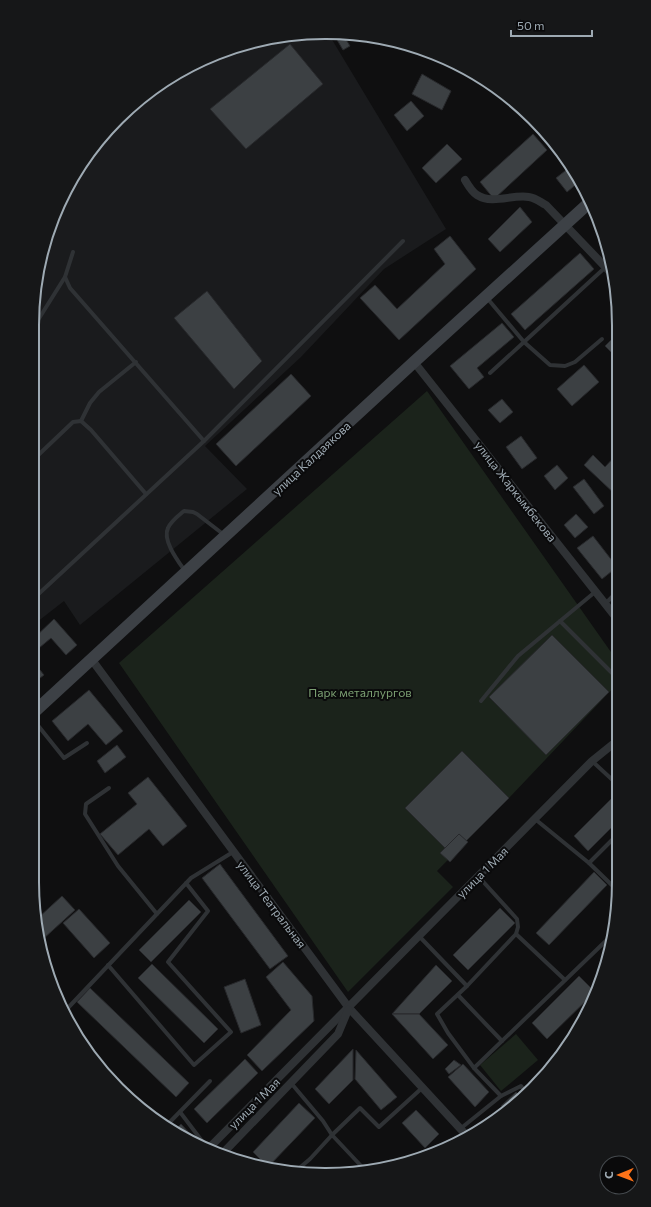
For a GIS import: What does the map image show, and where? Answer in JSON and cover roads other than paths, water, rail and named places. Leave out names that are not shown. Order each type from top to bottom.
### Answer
[{"type":"street","points":[[465,180],[475,194],[484,198],[492,200],[523,196],[536,199],[546,205],[565,226],[604,262]]},
{"type":"street","name":"улица Калдаякова","points":[[39,708],[414,362],[585,206]]},
{"type":"street","name":"улица Жаркымбекова","points":[[414,362],[612,613]]},
{"type":"street","name":"улица Театральная","points":[[92,660],[349,1008],[464,1132]]},
{"type":"street","name":"улица 1 Мая","points":[[213,1144],[349,1008],[418,935],[592,761],[612,745]]},
{"type":"street","name":"улица 1 Мая","points":[[226,1150],[338,1034],[349,1008]]},
{"type":"lane","points":[[39,593],[204,441],[403,241]]},
{"type":"lane","points":[[39,318],[65,277],[73,252]]},
{"type":"lane","points":[[490,373],[605,267]]},
{"type":"lane","points":[[65,277],[70,288],[204,441]]},
{"type":"lane","points":[[486,297],[524,342],[550,365],[565,366],[575,362],[602,340]]},
{"type":"lane","points":[[81,422],[90,403],[99,392],[136,362]]},
{"type":"lane","points":[[39,454],[73,422],[81,422],[91,430],[146,494]]},
{"type":"lane","points":[[186,573],[167,542],[167,528],[170,524],[184,512],[192,512],[197,514],[226,536]]},
{"type":"lane","points":[[481,702],[518,656],[596,592]]},
{"type":"lane","points":[[604,604],[612,597]]},
{"type":"lane","points":[[560,621],[612,673]]},
{"type":"lane","points":[[39,727],[64,758],[87,744]]},
{"type":"lane","points":[[592,761],[612,779]]},
{"type":"lane","points":[[110,788],[86,804],[85,814],[118,866],[157,914]]},
{"type":"lane","points":[[535,818],[589,863],[612,885]]},
{"type":"lane","points":[[589,863],[612,840]]},
{"type":"lane","points":[[69,1007],[191,878],[233,852]]},
{"type":"lane","points":[[478,876],[517,919],[518,927],[516,934],[467,986],[437,1014],[448,1033],[474,1068],[501,1096]]},
{"type":"lane","points":[[108,965],[194,1065],[231,1032],[168,962],[208,911],[186,883]]},
{"type":"lane","points":[[516,934],[565,980]]},
{"type":"lane","points":[[418,935],[467,986]]},
{"type":"lane","points":[[474,1068],[605,942]]},
{"type":"lane","points":[[458,995],[502,1041]]},
{"type":"lane","points":[[170,1122],[210,1082]]},
{"type":"lane","points":[[291,1083],[323,1121],[332,1135],[361,1166]]},
{"type":"lane","points":[[460,1128],[501,1096],[521,1086],[523,1089]]},
{"type":"lane","points":[[301,1167],[360,1108],[379,1127],[422,1088]]},
{"type":"lane","points":[[180,1112],[200,1139]]},
{"type":"park label","name":"Парк металлургов","points":[[360,692]]}]
